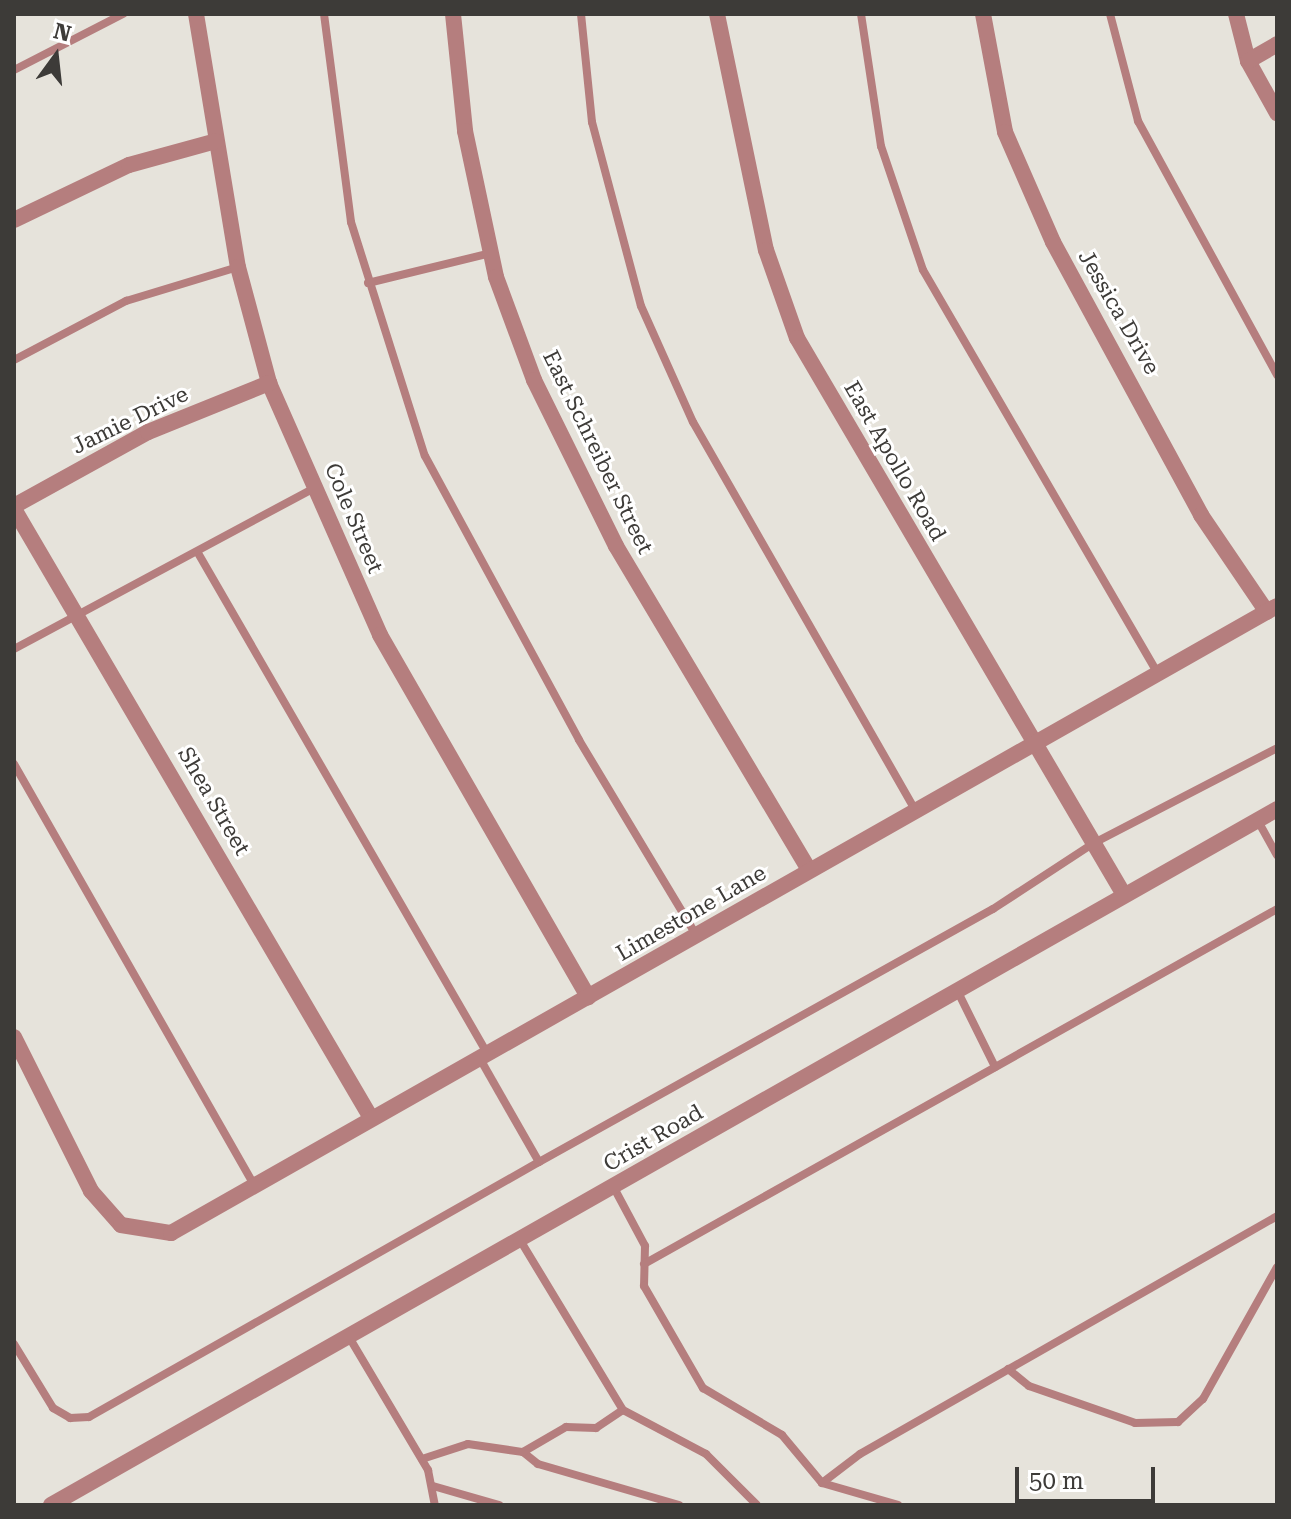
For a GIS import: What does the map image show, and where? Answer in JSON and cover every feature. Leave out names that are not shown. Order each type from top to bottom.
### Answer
[{"type":"street","name":"Cole Street","points":[[196,14],[238,267],[269,383],[380,635],[588,997]]},
{"type":"street","name":"East Schreiber Street","points":[[453,14],[465,131],[491,253],[534,380],[616,546],[809,870]]},
{"type":"street","name":"East Apollo Road","points":[[717,14],[751,190],[797,338],[1124,895]]},
{"type":"street","name":"Jessica Drive","points":[[983,14],[1005,132],[1053,242],[1201,515],[1272,609]]},
{"type":"street","points":[[1236,14],[1248,61],[1277,113]]},
{"type":"street","points":[[1248,61],[1277,44]]},
{"type":"street","points":[[14,220],[129,165],[216,141]]},
{"type":"street","name":"Jamie Drive","points":[[14,507],[148,432],[269,383]]},
{"type":"street","name":"Shea Street","points":[[14,507],[371,1118]]},
{"type":"street","name":"Limestone Lane","points":[[14,1037],[91,1191],[121,1225],[171,1233],[1035,741],[1159,676],[1272,609]]},
{"type":"street","name":"Crist Road","points":[[51,1505],[75,1499],[349,1337],[1277,809]]},
{"type":"lane","points":[[14,70],[123,14]]},
{"type":"lane","points":[[324,14],[351,222],[368,283],[444,495],[696,935]]},
{"type":"lane","points":[[581,14],[592,122],[641,306],[693,422],[915,810]]},
{"type":"lane","points":[[861,14],[881,146],[923,270],[1159,676]]},
{"type":"lane","points":[[1110,14],[1138,121],[1277,375]]},
{"type":"lane","points":[[368,283],[491,253]]},
{"type":"lane","points":[[14,360],[126,301],[238,267]]},
{"type":"lane","points":[[14,649],[317,487]]},
{"type":"lane","points":[[198,553],[483,1055],[539,1162]]},
{"type":"lane","points":[[14,1344],[53,1408],[70,1418],[89,1417],[539,1162],[981,917],[1094,843],[1277,748]]},
{"type":"lane","points":[[14,764],[254,1184]]},
{"type":"lane","points":[[1258,821],[1277,855]]},
{"type":"lane","points":[[644,1264],[1277,909]]},
{"type":"lane","points":[[957,990],[995,1067]]},
{"type":"lane","points":[[613,1186],[645,1246],[644,1286],[703,1388],[782,1435],[822,1483],[898,1505]]},
{"type":"lane","points":[[822,1483],[1008,1369],[1277,1216]]},
{"type":"lane","points":[[520,1240],[623,1410],[706,1454],[757,1505]]},
{"type":"lane","points":[[1008,1369],[1029,1386],[1135,1423],[1178,1422],[1203,1399],[1277,1267]]},
{"type":"lane","points":[[349,1337],[422,1459],[433,1486],[435,1505]]},
{"type":"lane","points":[[523,1452],[566,1427],[596,1428],[623,1410]]},
{"type":"lane","points":[[422,1459],[468,1444],[523,1452],[538,1464],[679,1505]]},
{"type":"lane","points":[[433,1486],[499,1505]]}]
